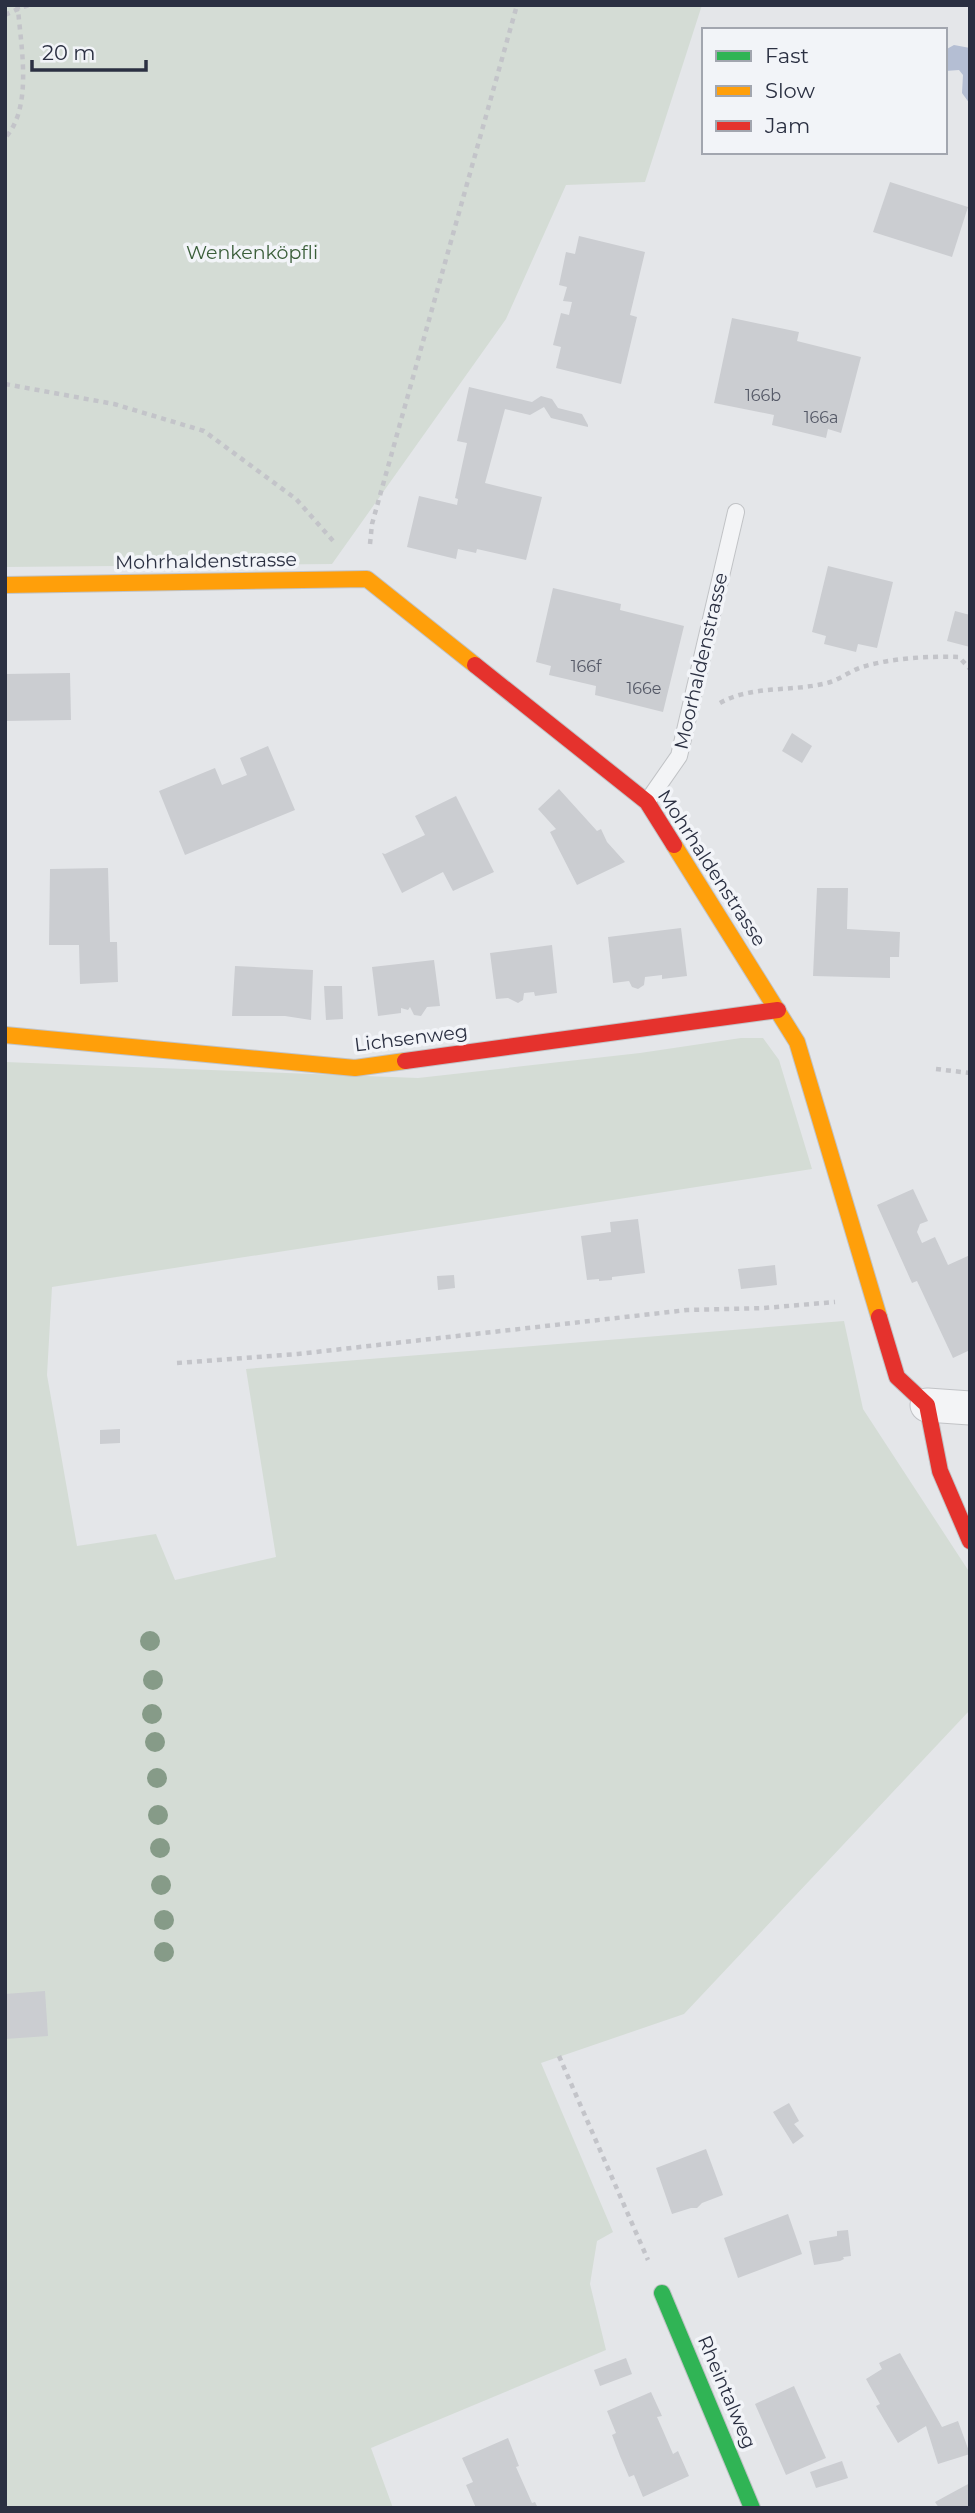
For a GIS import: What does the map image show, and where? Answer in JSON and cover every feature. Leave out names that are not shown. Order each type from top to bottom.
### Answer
[{"type":"street","name":"Mohrhaldenstrasse","points":[[5,585],[367,579],[647,802],[797,1042],[897,1377],[927,1405]]},
{"type":"street","name":"Lichsenweg","points":[[5,1035],[355,1068],[778,1010]]},
{"type":"street","points":[[970,1408],[927,1405],[940,1471],[970,1541]]},
{"type":"street","name":"Rheintalweg","points":[[662,2293],[752,2508]]},
{"type":"lane","name":"Moorhaldenstrasse","points":[[647,802],[679,756],[736,512]]},
{"type":"path","points":[[5,15],[17,7],[29,5]]},
{"type":"path","points":[[367,579],[372,524],[517,5]]},
{"type":"path","points":[[5,138],[20,111],[23,81],[17,7]]},
{"type":"path","points":[[5,384],[114,404],[204,432],[296,499],[367,579]]},
{"type":"path","points":[[687,725],[723,701],[755,692],[827,683],[876,664],[959,657],[970,669]]},
{"type":"path","points":[[936,1069],[970,1073]]},
{"type":"path","points":[[177,1363],[325,1352],[687,1310],[764,1308],[874,1299]]},
{"type":"path","points":[[558,2056],[662,2293]]},
{"type":"green space","name":"Wenkenköpfli","points":[[5,5],[702,5],[645,182],[566,185],[506,319],[332,564],[5,567]]},
{"type":"green space","points":[[741,1038],[763,1038],[779,1060],[812,1169],[52,1287],[47,1375],[77,1546],[156,1534],[175,1580],[276,1557],[246,1369],[844,1321],[863,1409],[970,1573],[970,1710],[684,2014],[541,2063],[613,2232],[597,2241],[590,2284],[606,2350],[371,2448],[393,2508],[5,2508],[5,1062],[418,1078],[640,1053]]},
{"type":"water","points":[[954,45],[970,48],[970,104],[962,93],[963,75],[959,70],[947,71],[947,49]]},
{"type":"building","points":[[890,182],[968,207],[952,257],[873,232]]},
{"type":"building","points":[[579,236],[645,252],[630,315],[637,317],[621,384],[556,368],[561,347],[553,345],[561,313],[569,315],[572,302],[563,301],[567,287],[559,285],[566,252],[575,254]]},
{"type":"building","points":[[732,318],[799,332],[797,341],[861,357],[841,433],[828,429],[826,438],[772,425],[774,415],[714,403]]},
{"type":"building","points":[[469,387],[532,402],[541,396],[552,399],[558,408],[582,414],[588,425],[551,418],[544,407],[530,415],[505,409],[485,483],[542,497],[526,560],[477,549],[476,553],[458,549],[456,559],[407,547],[419,496],[457,505],[458,499],[455,498],[467,443],[457,441]]},
{"type":"building","points":[[828,566],[893,582],[877,648],[858,644],[856,652],[824,644],[826,636],[812,632]]},
{"type":"building","points":[[553,588],[621,604],[620,610],[684,626],[663,712],[595,695],[596,686],[549,675],[551,666],[536,662]]},
{"type":"building","points":[[955,611],[970,615],[970,647],[947,641]]},
{"type":"building","points":[[70,673],[71,720],[5,721],[5,674]]},
{"type":"building","points":[[792,733],[812,746],[802,763],[782,751]]},
{"type":"building","points":[[268,746],[295,810],[185,855],[159,791],[215,768],[222,785],[247,775],[240,758]]},
{"type":"building","points":[[559,789],[597,831],[601,829],[607,842],[625,862],[577,885],[550,832],[556,829],[538,809]]},
{"type":"building","points":[[456,796],[494,872],[453,891],[443,872],[402,893],[382,853],[425,835],[415,816]]},
{"type":"building","points":[[108,868],[110,942],[117,942],[118,982],[80,984],[79,945],[49,945],[50,869]]},
{"type":"building","points":[[817,888],[848,888],[847,929],[900,932],[899,957],[890,957],[890,978],[813,976]]},
{"type":"building","points":[[681,928],[687,976],[662,979],[662,975],[645,977],[644,985],[638,989],[632,987],[629,981],[613,983],[608,937]]},
{"type":"building","points":[[552,945],[557,993],[535,996],[534,992],[524,993],[523,1000],[518,1003],[508,998],[496,999],[490,953]]},
{"type":"building","points":[[434,960],[440,1006],[427,1007],[421,1016],[414,1015],[410,1007],[408,1010],[401,1008],[401,1013],[378,1016],[372,967]]},
{"type":"building","points":[[235,966],[313,970],[311,1020],[285,1016],[232,1016]]},
{"type":"building","points":[[324,986],[342,986],[343,1019],[326,1020]]},
{"type":"building","points":[[913,1189],[928,1221],[920,1224],[917,1232],[922,1243],[935,1237],[948,1265],[970,1255],[970,1350],[953,1358],[917,1281],[912,1283],[877,1205]]},
{"type":"building","points":[[638,1219],[645,1273],[612,1277],[612,1280],[587,1280],[581,1236],[611,1232],[610,1222]]},
{"type":"building","points":[[775,1265],[777,1285],[741,1289],[738,1269]]},
{"type":"building","points":[[454,1275],[455,1288],[438,1290],[437,1276]]},
{"type":"building","points":[[120,1429],[120,1443],[100,1444],[100,1430]]},
{"type":"building","points":[[45,1991],[48,2036],[5,2039],[5,1994]]},
{"type":"building","points":[[789,2103],[799,2121],[794,2124],[804,2136],[793,2144],[773,2112]]},
{"type":"building","points":[[706,2149],[723,2195],[702,2203],[697,2208],[672,2214],[656,2168]]},
{"type":"building","points":[[788,2214],[802,2254],[738,2278],[724,2238]]},
{"type":"building","points":[[848,2230],[851,2256],[843,2257],[840,2261],[814,2265],[809,2241],[837,2236],[837,2231]]},
{"type":"building","points":[[900,2353],[942,2427],[958,2421],[970,2454],[938,2464],[926,2426],[898,2443],[876,2406],[880,2404],[866,2379],[882,2369],[879,2363]]},
{"type":"building","points":[[626,2358],[632,2374],[600,2386],[594,2370]]},
{"type":"building","points":[[794,2386],[826,2458],[786,2475],[755,2404]]},
{"type":"building","points":[[651,2392],[662,2416],[657,2417],[673,2454],[678,2451],[689,2476],[643,2497],[634,2475],[629,2477],[620,2456],[612,2435],[616,2433],[607,2411]]},
{"type":"building","points":[[508,2438],[519,2466],[516,2467],[532,2503],[535,2502],[538,2508],[476,2508],[466,2485],[473,2482],[462,2458]]},
{"type":"building","points":[[842,2461],[848,2478],[816,2488],[810,2472]]},
{"type":"building","points":[[970,2483],[970,2508],[939,2508],[935,2502]]},
{"type":"traffic: fast","points":[[662,2293],[752,2508]]},
{"type":"traffic: slow","points":[[5,585],[367,579],[475,665]]},
{"type":"traffic: slow","points":[[674,845],[797,1042],[879,1317]]},
{"type":"traffic: slow","points":[[5,1035],[355,1068],[405,1061]]},
{"type":"traffic: jam","points":[[475,665],[647,802],[674,845]]},
{"type":"traffic: jam","points":[[405,1061],[778,1010]]},
{"type":"traffic: jam","points":[[879,1317],[897,1377],[927,1405],[940,1471],[970,1541]]}]
